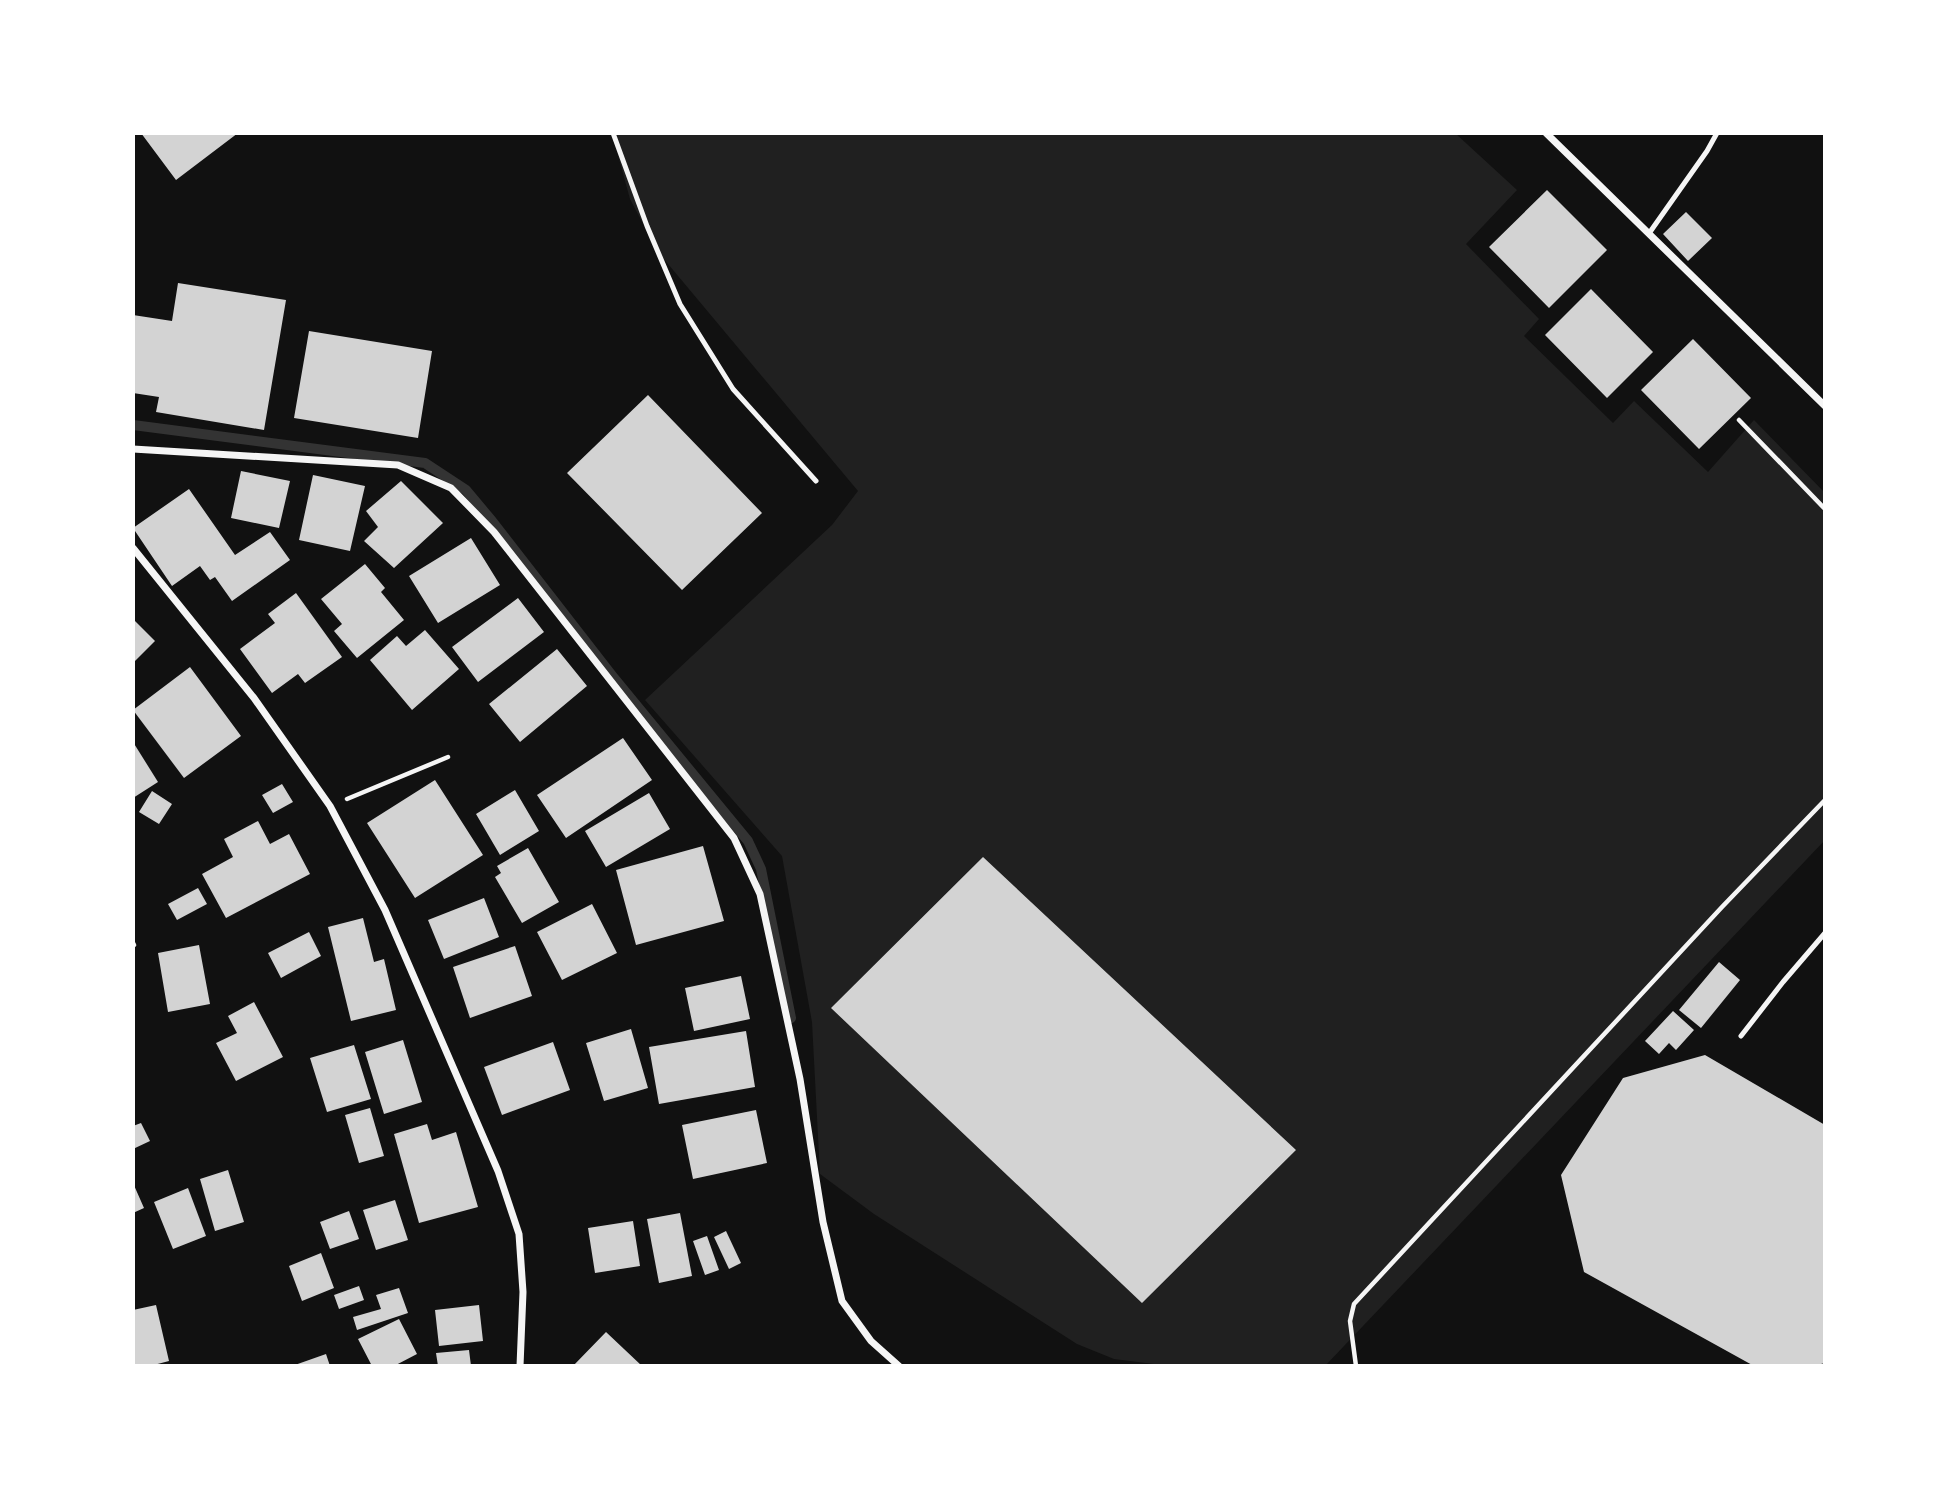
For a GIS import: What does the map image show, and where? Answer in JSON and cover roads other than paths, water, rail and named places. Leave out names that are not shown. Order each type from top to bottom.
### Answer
[{"type":"street","points":[[1546,133],[1825,406]]},
{"type":"street","points":[[133,449],[398,465],[451,488],[494,532],[734,838],[760,894],[800,1079],[823,1222],[842,1301],[871,1341],[899,1366]]},
{"type":"street","points":[[133,548],[254,698],[330,806],[385,910],[498,1171],[519,1234],[523,1292],[520,1366]]},
{"type":"lane","points":[[613,133],[647,226],[680,303],[733,389],[816,481]]},
{"type":"lane","points":[[1650,232],[1717,133]]},
{"type":"lane","points":[[1741,1037],[1825,933]]},
{"type":"waterway","points":[[133,425],[425,463],[466,490],[614,678],[748,841],[761,869],[791,1018]]}]
